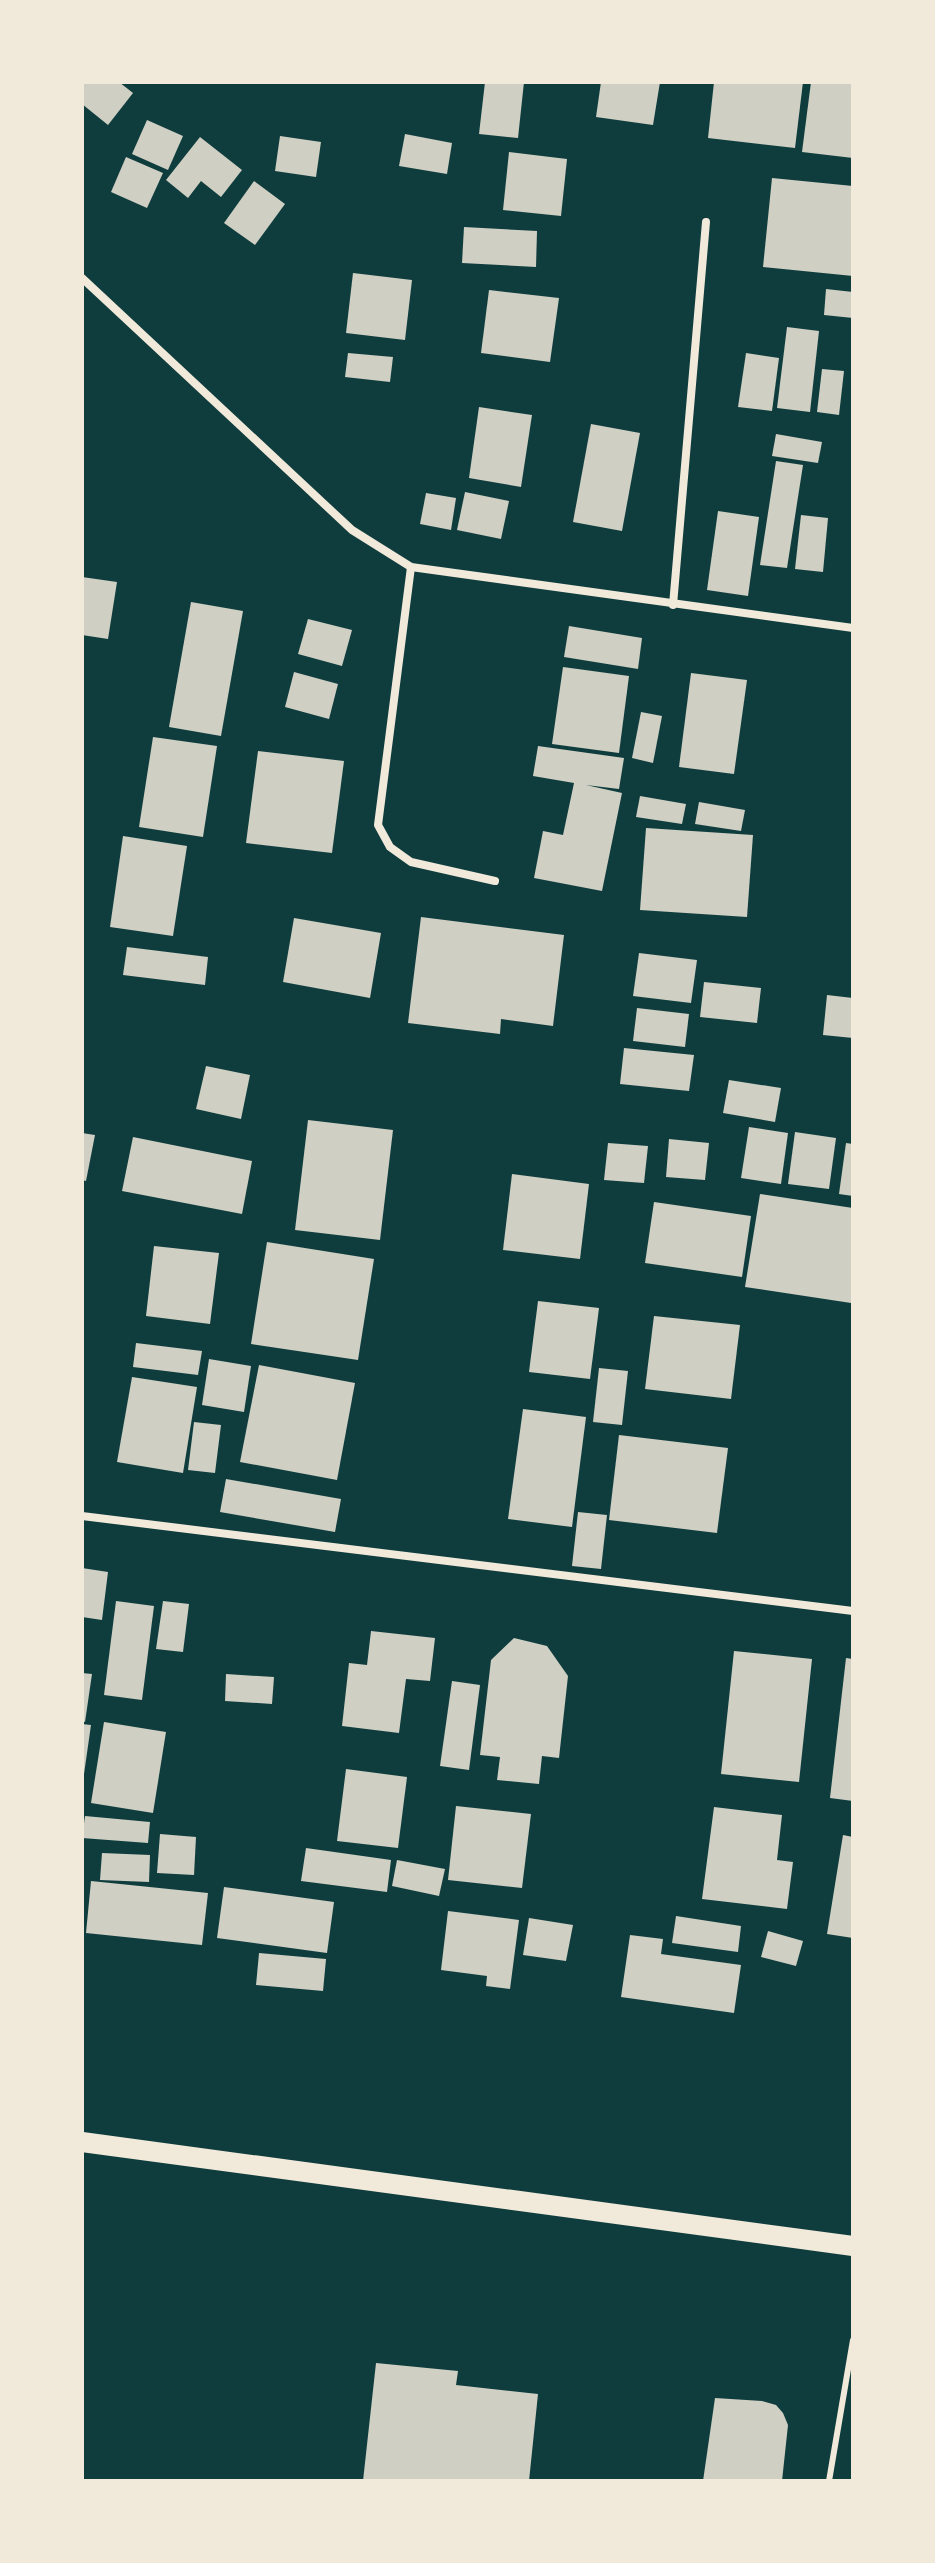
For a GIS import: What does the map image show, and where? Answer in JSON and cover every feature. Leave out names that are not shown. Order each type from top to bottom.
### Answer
[{"type":"main road","points":[[82,2142],[853,2246]]},
{"type":"street","points":[[673,605],[706,222]]},
{"type":"street","points":[[82,278],[352,530],[411,567],[853,628]]},
{"type":"street","points":[[411,567],[378,825],[390,847],[411,862],[495,881]]},
{"type":"street","points":[[82,1516],[853,1611]]},
{"type":"lane","points":[[829,2481],[853,2340]]},
{"type":"building","points":[[82,82],[119,82],[133,93],[108,125],[82,104]]},
{"type":"building","points":[[485,82],[524,82],[518,138],[479,134]]},
{"type":"building","points":[[601,82],[660,82],[653,125],[596,117]]},
{"type":"building","points":[[714,82],[803,82],[795,148],[708,138]]},
{"type":"building","points":[[811,82],[853,82],[853,158],[802,152]]},
{"type":"building","points":[[147,120],[183,136],[168,170],[132,154]]},
{"type":"building","points":[[405,134],[452,143],[447,174],[399,166]]},
{"type":"building","points":[[280,136],[321,142],[316,177],[275,171]]},
{"type":"building","points":[[200,137],[242,170],[221,197],[201,181],[188,198],[166,180]]},
{"type":"building","points":[[509,152],[567,159],[561,216],[503,210]]},
{"type":"building","points":[[126,157],[163,173],[147,208],[111,192]]},
{"type":"building","points":[[772,178],[853,186],[853,276],[763,267]]},
{"type":"building","points":[[254,181],[285,204],[255,245],[224,223]]},
{"type":"building","points":[[464,227],[537,231],[536,267],[462,263]]},
{"type":"building","points":[[353,273],[412,280],[405,340],[346,333]]},
{"type":"building","points":[[826,289],[853,292],[853,318],[824,315]]},
{"type":"building","points":[[489,290],[559,298],[550,362],[481,353]]},
{"type":"building","points":[[787,327],[819,331],[810,412],[777,408]]},
{"type":"building","points":[[348,353],[393,357],[390,382],[345,377]]},
{"type":"building","points":[[746,353],[779,358],[772,411],[738,407]]},
{"type":"building","points":[[822,369],[844,371],[839,415],[817,412]]},
{"type":"building","points":[[479,407],[532,415],[521,487],[469,478]]},
{"type":"building","points":[[591,424],[640,433],[622,531],[573,522]]},
{"type":"building","points":[[776,434],[822,442],[818,463],[772,456]]},
{"type":"building","points":[[776,461],[803,465],[787,568],[760,565]]},
{"type":"building","points":[[465,492],[509,501],[501,539],[457,530]]},
{"type":"building","points":[[426,493],[456,498],[451,530],[420,524]]},
{"type":"building","points":[[718,511],[759,517],[748,596],[707,590]]},
{"type":"building","points":[[801,515],[828,518],[823,572],[795,569]]},
{"type":"building","points":[[82,577],[117,582],[108,639],[82,635]]},
{"type":"building","points":[[191,602],[243,611],[221,736],[169,727]]},
{"type":"building","points":[[308,619],[352,630],[342,666],[298,654]]},
{"type":"building","points":[[569,626],[642,638],[638,669],[564,657]]},
{"type":"building","points":[[563,667],[629,676],[619,753],[552,744]]},
{"type":"building","points":[[294,672],[338,684],[329,719],[285,707]]},
{"type":"building","points":[[691,673],[747,680],[734,774],[679,767]]},
{"type":"building","points":[[641,712],[662,716],[653,763],[632,758]]},
{"type":"building","points":[[153,737],[217,746],[203,837],[139,827]]},
{"type":"building","points":[[538,746],[624,758],[619,789],[586,785],[622,793],[602,891],[534,878],[543,831],[563,835],[574,783],[533,776]]},
{"type":"building","points":[[258,751],[344,761],[332,853],[246,843]]},
{"type":"building","points":[[640,796],[686,804],[682,824],[636,817]]},
{"type":"building","points":[[699,802],[745,810],[741,831],[695,824]]},
{"type":"building","points":[[646,828],[753,835],[747,917],[640,910]]},
{"type":"building","points":[[123,836],[187,846],[173,936],[110,927]]},
{"type":"building","points":[[421,917],[564,935],[553,1026],[501,1019],[500,1034],[408,1023]]},
{"type":"building","points":[[294,918],[381,933],[370,998],[283,982]]},
{"type":"building","points":[[127,947],[208,957],[205,985],[123,975]]},
{"type":"building","points":[[639,953],[697,960],[691,1003],[633,996]]},
{"type":"building","points":[[704,982],[761,988],[757,1023],[700,1017]]},
{"type":"building","points":[[827,995],[853,998],[853,1038],[823,1035]]},
{"type":"building","points":[[637,1008],[689,1014],[685,1047],[633,1041]]},
{"type":"building","points":[[624,1048],[694,1055],[689,1091],[620,1084]]},
{"type":"building","points":[[206,1066],[250,1075],[241,1119],[196,1109]]},
{"type":"building","points":[[729,1080],[781,1088],[775,1122],[723,1113]]},
{"type":"building","points":[[308,1120],[393,1130],[380,1240],[295,1230]]},
{"type":"building","points":[[749,1127],[788,1133],[781,1184],[741,1178]]},
{"type":"building","points":[[795,1132],[836,1138],[829,1189],[788,1184]]},
{"type":"building","points":[[82,1133],[95,1135],[86,1181],[82,1180]]},
{"type":"building","points":[[133,1137],[252,1161],[242,1214],[122,1191]]},
{"type":"building","points":[[669,1139],[709,1143],[705,1180],[666,1177]]},
{"type":"building","points":[[608,1143],[648,1146],[644,1183],[604,1180]]},
{"type":"building","points":[[846,1143],[853,1144],[853,1196],[839,1194]]},
{"type":"building","points":[[512,1174],[589,1184],[580,1259],[503,1250]]},
{"type":"building","points":[[760,1194],[853,1208],[851,1303],[745,1287]]},
{"type":"building","points":[[654,1202],[751,1216],[742,1277],[645,1263]]},
{"type":"building","points":[[267,1242],[374,1259],[358,1360],[251,1344]]},
{"type":"building","points":[[154,1246],[219,1253],[210,1324],[146,1316]]},
{"type":"building","points":[[538,1301],[599,1308],[590,1379],[529,1372]]},
{"type":"building","points":[[654,1316],[740,1325],[731,1399],[645,1389]]},
{"type":"building","points":[[136,1343],[202,1351],[198,1375],[133,1367]]},
{"type":"building","points":[[209,1359],[251,1366],[244,1412],[202,1405]]},
{"type":"building","points":[[259,1365],[355,1383],[337,1480],[240,1462]]},
{"type":"building","points":[[599,1368],[628,1371],[622,1425],[593,1422]]},
{"type":"building","points":[[132,1377],[197,1387],[183,1473],[117,1462]]},
{"type":"building","points":[[523,1409],[586,1417],[572,1527],[508,1519]]},
{"type":"building","points":[[194,1422],[221,1425],[215,1473],[188,1470]]},
{"type":"building","points":[[619,1435],[728,1448],[717,1533],[609,1520]]},
{"type":"building","points":[[226,1479],[341,1499],[335,1532],[220,1512]]},
{"type":"building","points":[[578,1512],[607,1515],[601,1569],[572,1566]]},
{"type":"building","points":[[82,1568],[108,1572],[102,1620],[82,1617]]},
{"type":"building","points":[[116,1601],[154,1606],[142,1700],[104,1695]]},
{"type":"building","points":[[163,1601],[189,1604],[183,1652],[156,1649]]},
{"type":"building","points":[[371,1631],[435,1638],[430,1681],[406,1679],[399,1733],[342,1726],[349,1663],[367,1665]]},
{"type":"building","points":[[514,1638],[547,1646],[568,1676],[559,1758],[542,1756],[539,1784],[497,1780],[500,1757],[480,1755],[491,1660]]},
{"type":"building","points":[[734,1651],[812,1659],[799,1782],[721,1774]]},
{"type":"building","points":[[846,1658],[853,1659],[853,1801],[830,1798]]},
{"type":"building","points":[[82,1673],[92,1674],[85,1722],[82,1721]]},
{"type":"building","points":[[226,1674],[274,1677],[272,1704],[225,1701]]},
{"type":"building","points":[[452,1681],[480,1685],[469,1770],[440,1766]]},
{"type":"building","points":[[104,1722],[166,1732],[153,1813],[91,1803]]},
{"type":"building","points":[[82,1724],[91,1725],[84,1774],[82,1774]]},
{"type":"building","points":[[346,1769],[407,1777],[398,1848],[337,1841]]},
{"type":"building","points":[[456,1806],[531,1814],[522,1888],[448,1880]]},
{"type":"building","points":[[714,1807],[782,1815],[777,1860],[793,1862],[787,1909],[702,1899]]},
{"type":"building","points":[[85,1816],[150,1822],[148,1843],[82,1838]]},
{"type":"building","points":[[160,1834],[196,1837],[194,1875],[157,1873]]},
{"type":"building","points":[[843,1835],[853,1837],[853,1938],[827,1934]]},
{"type":"building","points":[[306,1848],[391,1860],[387,1892],[301,1881]]},
{"type":"building","points":[[102,1853],[150,1855],[149,1882],[100,1880]]},
{"type":"building","points":[[397,1860],[445,1869],[439,1896],[392,1886]]},
{"type":"building","points":[[91,1881],[208,1893],[202,1945],[86,1933]]},
{"type":"building","points":[[224,1887],[334,1902],[327,1953],[217,1938]]},
{"type":"building","points":[[448,1911],[519,1920],[510,1989],[486,1986],[487,1976],[441,1970]]},
{"type":"building","points":[[676,1916],[741,1926],[738,1952],[672,1943]]},
{"type":"building","points":[[529,1918],[573,1925],[566,1961],[523,1955]]},
{"type":"building","points":[[768,1931],[803,1941],[796,1966],[761,1957]]},
{"type":"building","points":[[630,1935],[663,1939],[661,1954],[741,1965],[734,2013],[621,1997]]},
{"type":"building","points":[[259,1953],[326,1959],[323,1991],[256,1985]]},
{"type":"building","points":[[376,2363],[458,2371],[456,2385],[538,2394],[529,2481],[363,2481]]},
{"type":"building","points":[[715,2398],[762,2401],[776,2405],[783,2413],[788,2425],[782,2481],[703,2481]]}]
